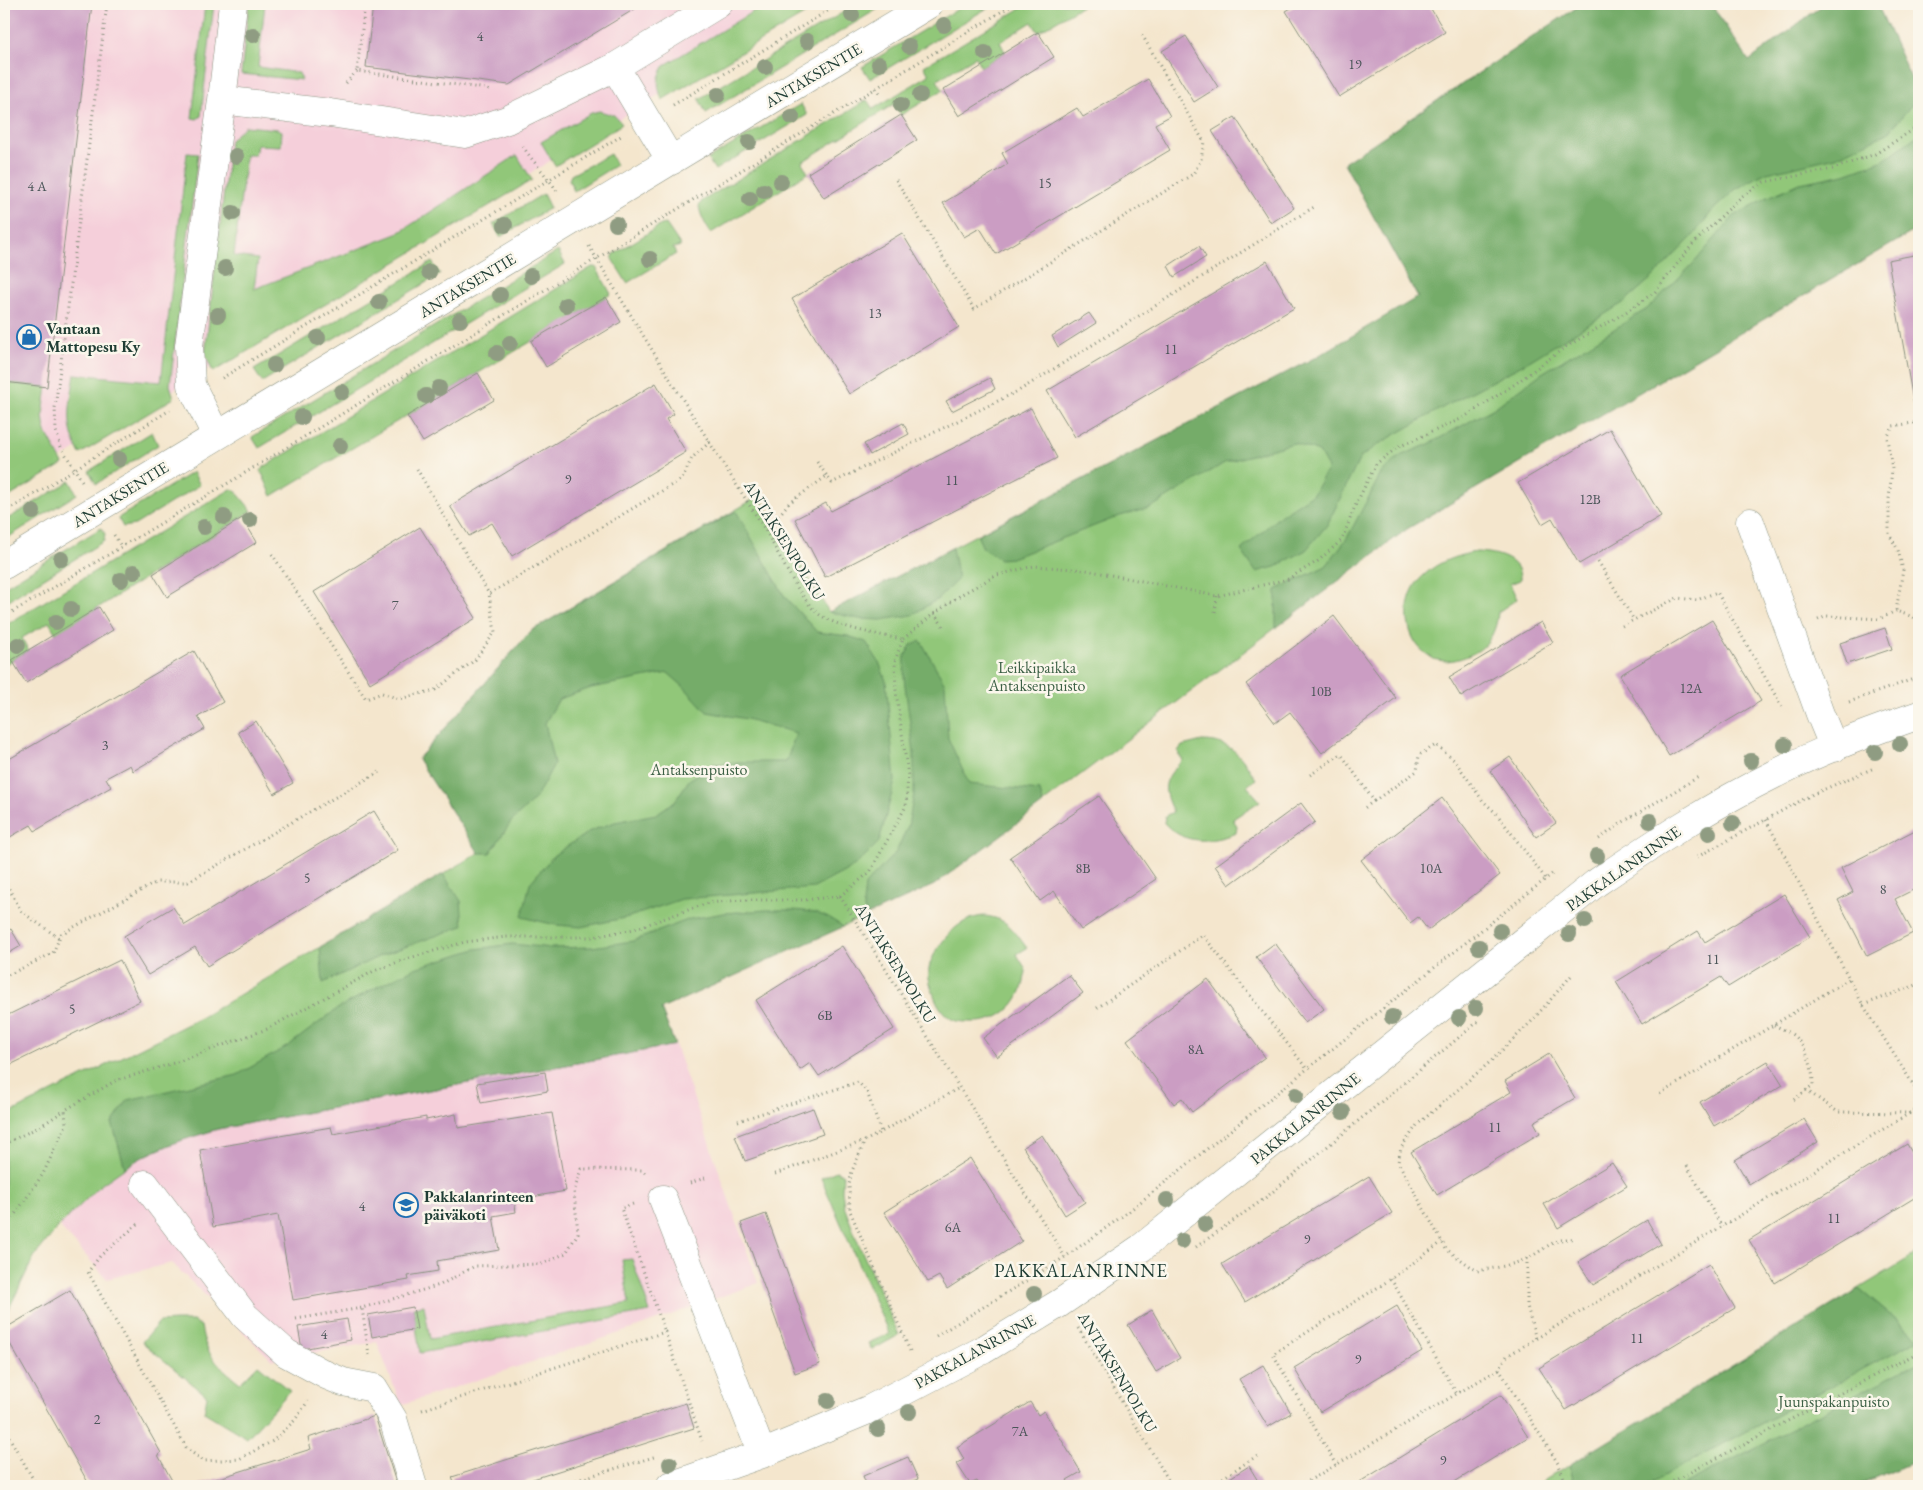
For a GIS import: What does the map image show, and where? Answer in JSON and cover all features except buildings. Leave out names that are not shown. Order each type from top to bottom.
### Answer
[{"type":"street","points":[[216,435],[192,385],[188,346],[222,100],[233,4]]},
{"type":"street","points":[[222,100],[330,113],[466,134],[507,120],[615,67],[718,4]]},
{"type":"street","name":"ANTAKSENTIE","points":[[4,565],[929,4]]},
{"type":"street","points":[[615,67],[671,161]]},
{"type":"street","points":[[1750,522],[1834,748]]},
{"type":"street","name":"PAKKALANRINNE","points":[[670,1486],[762,1454],[868,1410],[983,1350],[1060,1303],[1141,1248],[1596,883],[1660,840],[1775,774],[1834,748],[1919,715]]},
{"type":"street","points":[[153,1194],[245,1316],[286,1353],[343,1382],[374,1388],[387,1406],[393,1419],[413,1486]]},
{"type":"street","points":[[663,1199],[762,1454]]},
{"type":"path","points":[[107,4],[55,408],[56,431],[61,447],[121,546]]},
{"type":"path","points":[[365,4],[357,71],[488,89],[526,151],[550,180]]},
{"type":"path","points":[[4,513],[195,394],[839,4]]},
{"type":"path","points":[[4,617],[1014,4]]},
{"type":"path","points":[[896,180],[974,309],[1193,174],[1201,160],[1204,142],[1141,33]]},
{"type":"path","points":[[876,88],[879,93]]},
{"type":"path","points":[[903,639],[934,613],[962,594],[997,575],[1034,566],[1086,570],[1217,596],[1288,579],[1318,561],[1342,540],[1355,506],[1376,464],[1398,447],[1463,418],[1515,384],[1564,348],[1623,314],[1655,292],[1693,244],[1741,198],[1764,182],[1833,169],[1875,154],[1919,126]]},
{"type":"path","points":[[816,462],[832,483],[1020,390],[1314,207]]},
{"type":"path","name":"ANTAKSENPOLKU","points":[[596,258],[766,532],[800,591],[815,611],[828,620],[880,635],[903,639],[896,661],[896,692],[908,775],[906,806],[870,872],[840,896],[1065,1258]]},
{"type":"path","points":[[1896,611],[1903,570],[1898,550],[1889,534],[1889,500],[1892,469],[1887,438],[1893,426],[1919,422]]},
{"type":"path","points":[[489,594],[682,479],[692,458],[710,442]]},
{"type":"path","points":[[272,554],[366,699],[382,693],[399,699],[435,690],[476,660],[496,632],[489,594],[417,469]]},
{"type":"path","points":[[766,532],[789,502],[827,476]]},
{"type":"path","points":[[1598,561],[1634,620]]},
{"type":"path","points":[[1622,626],[1677,598],[1697,600],[1716,592],[1783,711]]},
{"type":"path","points":[[1216,612],[1217,596]]},
{"type":"path","points":[[1790,630],[1827,616],[1879,619],[1896,611],[1919,619]]},
{"type":"path","points":[[934,613],[943,626]]},
{"type":"path","points":[[1820,714],[1919,677]]},
{"type":"path","points":[[1363,809],[1417,771],[1419,755],[1436,745],[1455,761],[1483,801],[1496,813],[1546,879]]},
{"type":"path","points":[[1310,775],[1341,754],[1374,801]]},
{"type":"path","points":[[1594,843],[1624,822],[1708,771]]},
{"type":"path","points":[[4,977],[53,953],[61,934],[157,882],[188,882],[379,772]]},
{"type":"path","points":[[1766,820],[1863,1005],[1919,1094]]},
{"type":"path","points":[[930,1340],[1065,1258],[1124,1215],[1554,873]]},
{"type":"path","points":[[4,880],[22,912],[59,938]]},
{"type":"path","points":[[4,1144],[38,1127],[115,1081],[177,1062],[267,1028],[374,971],[406,959],[465,942],[506,937],[593,937],[634,929],[708,903],[741,900],[805,900],[840,896]]},
{"type":"path","points":[[1097,1008],[1203,935],[1307,1069]]},
{"type":"path","points":[[1571,976],[1531,1022],[1490,1062],[1417,1126],[1401,1148],[1398,1162],[1446,1249],[1477,1270],[1507,1266],[1528,1258],[1562,1238],[1576,1239]]},
{"type":"path","points":[[1660,1094],[1849,979]]},
{"type":"path","points":[[1863,1005],[1919,984]]},
{"type":"path","points":[[1774,1024],[1794,1036],[1807,1054],[1813,1070],[1814,1085],[1791,1102]]},
{"type":"path","points":[[738,1121],[858,1082],[867,1092],[881,1132]]},
{"type":"path","points":[[775,1174],[865,1141],[959,1088]]},
{"type":"path","points":[[1806,1090],[1838,1112],[1910,1113]]},
{"type":"path","points":[[1300,1486],[1499,1369],[1507,1356],[1919,1109]]},
{"type":"path","points":[[4,1230],[43,1174],[66,1125],[65,1110]]},
{"type":"path","points":[[865,1141],[852,1171],[849,1185],[850,1211],[910,1351]]},
{"type":"path","points":[[1687,1166],[1722,1227]]},
{"type":"path","points":[[256,1326],[362,1308],[440,1285],[475,1266],[542,1264],[566,1253],[578,1233],[574,1192],[581,1169],[642,1170],[663,1199]]},
{"type":"path","points":[[153,1194],[88,1272],[187,1449],[204,1461],[239,1459],[273,1441],[295,1420],[326,1375]]},
{"type":"path","points":[[1336,1465],[1273,1354],[1391,1279],[1442,1242]]},
{"type":"path","points":[[1528,1258],[1527,1306],[1536,1339]]},
{"type":"path","name":"ANTAKSENPOLKU","points":[[1040,1272],[1078,1329],[1172,1486]]},
{"type":"path","points":[[1391,1279],[1457,1394]]},
{"type":"path","points":[[362,1308],[374,1388]]},
{"type":"path","points":[[393,1419],[665,1332],[702,1441],[693,1444]]},
{"type":"path","points":[[902,1355],[915,1348]]},
{"type":"path","points":[[1664,1486],[1919,1352]]},
{"type":"path","points":[[1499,1369],[1559,1466],[1567,1486]]},
{"type":"path","points":[[4,1428],[37,1486]]},
{"type":"path","points":[[557,1486],[665,1453]]},
{"type":"path","points":[[1210,1486],[1257,1456]]},
{"type":"path","points":[[1118,1486],[1123,1483]]},
{"type":"shaded area","points":[[4,4],[808,4],[4,493]]},
{"type":"shaded area","name":"Pakkalanrinteen päiväkoti","points":[[675,1045],[758,1283],[641,1326],[401,1405],[377,1342],[272,1360],[172,1263],[107,1279],[59,1226],[102,1184],[138,1159],[178,1141],[218,1129]]},
{"type":"green space","points":[[205,4],[214,4],[201,116],[197,119],[192,118]]},
{"type":"green space","points":[[249,4],[265,4],[258,67],[299,73],[302,80],[241,74]]},
{"type":"green space","points":[[765,4],[822,4],[662,100],[658,82],[665,65]]},
{"type":"green space","points":[[857,4],[886,4],[706,113],[699,99]]},
{"type":"green space","points":[[966,4],[994,4],[870,79],[862,67]]},
{"type":"green space","points":[[1028,4],[1085,4],[1038,32],[1032,22],[1000,42],[1005,52],[981,67],[975,57],[937,80],[943,90],[901,115],[894,104],[802,162],[808,173],[711,233],[705,224],[699,206],[702,201],[867,100],[873,109],[929,75],[924,66]]},
{"type":"green space","name":"Antaksenpuisto","points":[[1582,4],[1711,4],[1749,61],[1824,4],[1877,4],[1919,96],[1919,228],[1407,529],[934,885],[661,1009],[675,1045],[218,1129],[178,1141],[138,1159],[102,1184],[59,1226],[34,1257],[4,1319],[4,1116],[202,1017],[479,853],[418,759],[531,631],[759,496],[829,612],[1318,356],[1418,298],[1344,163]]},
{"type":"green space","points":[[1582,4],[1711,4],[1749,61],[1824,4],[1877,4],[1919,96],[1888,133],[1836,157],[1763,174],[1736,189],[1713,210],[1692,237],[1654,276],[1623,303],[1526,363],[1379,444],[1360,458],[1327,525],[1306,550],[1275,567],[1256,572],[1241,550],[1281,515],[1313,494],[1328,468],[1319,452],[1294,443],[1226,462],[1150,508],[1120,516],[1012,558],[1000,559],[983,548],[977,535],[1318,356],[1418,297],[1344,163]]},
{"type":"green space","points":[[801,104],[807,115],[715,170],[708,159]]},
{"type":"green space","points":[[599,111],[614,115],[622,124],[555,166],[541,142],[591,113]]},
{"type":"green space","points":[[245,126],[282,131],[281,146],[257,145],[255,155],[246,155],[234,256],[258,259],[254,289],[397,234],[517,155],[532,180],[213,372],[205,354],[230,140]]},
{"type":"green space","points":[[1919,134],[1919,228],[1407,529],[1276,628],[1276,590],[1326,566],[1347,538],[1382,472],[1400,456],[1429,444],[1494,408],[1542,373],[1647,309],[1693,264],[1734,216],[1766,198],[1800,183],[1845,174],[1884,160]]},
{"type":"green space","points":[[187,153],[198,154],[170,385],[174,398],[80,454],[70,424],[70,405],[75,374],[161,382]]},
{"type":"green space","points":[[610,154],[616,165],[574,191],[569,180],[571,175]]},
{"type":"green space","points":[[543,194],[550,208],[500,237],[493,224]]},
{"type":"green space","points":[[666,224],[681,246],[673,248],[676,254],[627,283],[612,259],[614,254],[661,225]]},
{"type":"green space","points":[[558,251],[565,264],[259,448],[252,437]]},
{"type":"green space","points":[[432,262],[440,274],[262,382],[254,370]]},
{"type":"green space","points":[[592,267],[596,267],[611,294],[272,496],[261,471],[264,467]]},
{"type":"green space","points":[[4,382],[47,387],[43,415],[45,430],[63,464],[4,500]]},
{"type":"green space","points":[[152,432],[158,445],[96,484],[89,471]]},
{"type":"green space","points":[[193,472],[200,485],[135,525],[123,527],[118,518]]},
{"type":"green space","points":[[70,481],[77,494],[4,540],[4,521]]},
{"type":"green space","points":[[231,489],[235,490],[252,511],[56,634],[49,622],[22,638],[28,650],[4,665],[4,626]]},
{"type":"green space","points":[[736,511],[785,597],[817,632],[848,636],[866,642],[879,662],[886,681],[895,781],[879,842],[855,866],[814,888],[682,899],[629,917],[581,927],[556,925],[522,917],[530,883],[554,855],[590,831],[615,822],[656,814],[675,801],[689,780],[713,764],[786,762],[796,733],[747,719],[707,712],[668,673],[591,688],[559,699],[545,723],[554,764],[536,798],[511,822],[490,853],[479,853],[418,759],[531,631]]},
{"type":"green space","points":[[101,528],[105,534],[104,541],[4,603],[4,587]]},
{"type":"green space","points":[[952,548],[958,579],[938,599],[912,615],[881,620],[859,619],[829,612]]},
{"type":"green space","points":[[1475,552],[1505,557],[1516,566],[1520,580],[1510,584],[1517,599],[1498,612],[1492,636],[1480,650],[1457,659],[1447,661],[1435,660],[1419,648],[1409,628],[1408,604],[1411,593],[1424,575],[1436,566],[1454,557]]},
{"type":"green space","points":[[921,641],[945,684],[948,738],[969,784],[1040,791],[1043,804],[934,885],[866,916],[863,904],[865,885],[896,852],[908,826],[914,794],[914,752],[904,678],[905,656],[911,645]]},
{"type":"green space","points":[[1202,741],[1221,744],[1235,751],[1256,779],[1247,786],[1260,801],[1233,819],[1237,827],[1236,833],[1207,840],[1198,840],[1180,835],[1164,823],[1165,816],[1173,812],[1167,796],[1166,784],[1171,773],[1183,760],[1178,751],[1182,746]]},
{"type":"green space","points":[[443,874],[461,901],[463,926],[380,956],[323,983],[320,947]]},
{"type":"green space","points":[[798,910],[816,913],[843,927],[661,1009],[675,1045],[218,1129],[182,1140],[158,1150],[125,1168],[112,1123],[128,1100],[237,1075],[288,1046],[337,1009],[415,968],[476,949],[512,944],[552,948],[592,947],[633,941],[690,919],[724,913]]},
{"type":"green space","points":[[984,916],[999,919],[1010,926],[1027,948],[1017,954],[1026,971],[1024,982],[1012,1006],[998,1017],[981,1022],[963,1022],[950,1018],[943,1012],[936,1001],[929,978],[930,964],[946,937],[956,927],[976,917]]},
{"type":"green space","points":[[836,1171],[843,1174],[844,1206],[899,1335],[872,1350],[868,1343],[889,1334],[821,1178]]},
{"type":"green space","name":"Juunspakanpuisto","points":[[1919,1252],[1919,1460],[1857,1486],[1535,1486]]},
{"type":"green space","points":[[632,1259],[650,1312],[420,1353],[413,1307],[424,1305],[430,1339],[629,1303],[622,1260]]},
{"type":"green space","points":[[1859,1289],[1919,1339],[1645,1486],[1573,1486],[1569,1465]]},
{"type":"green space","points":[[193,1321],[201,1326],[209,1353],[219,1365],[240,1383],[258,1365],[290,1391],[247,1438],[204,1412],[207,1396],[142,1342],[159,1322]]},
{"type":"green space","points":[[1919,1362],[1919,1460],[1857,1486],[1682,1486]]},
{"type":"place","name":"Vantaan Mattopesu Ky","points":[[29,337]]},
{"type":"place","name":"Pakkalanrinteen päiväkoti","points":[[406,1205]]},
{"type":"district","name":"PAKKALANRINNE","points":[[1081,1270]]},
{"type":"park label","name":"Leikkipaikka Antaksenpuisto","points":[[1037,676]]}]
